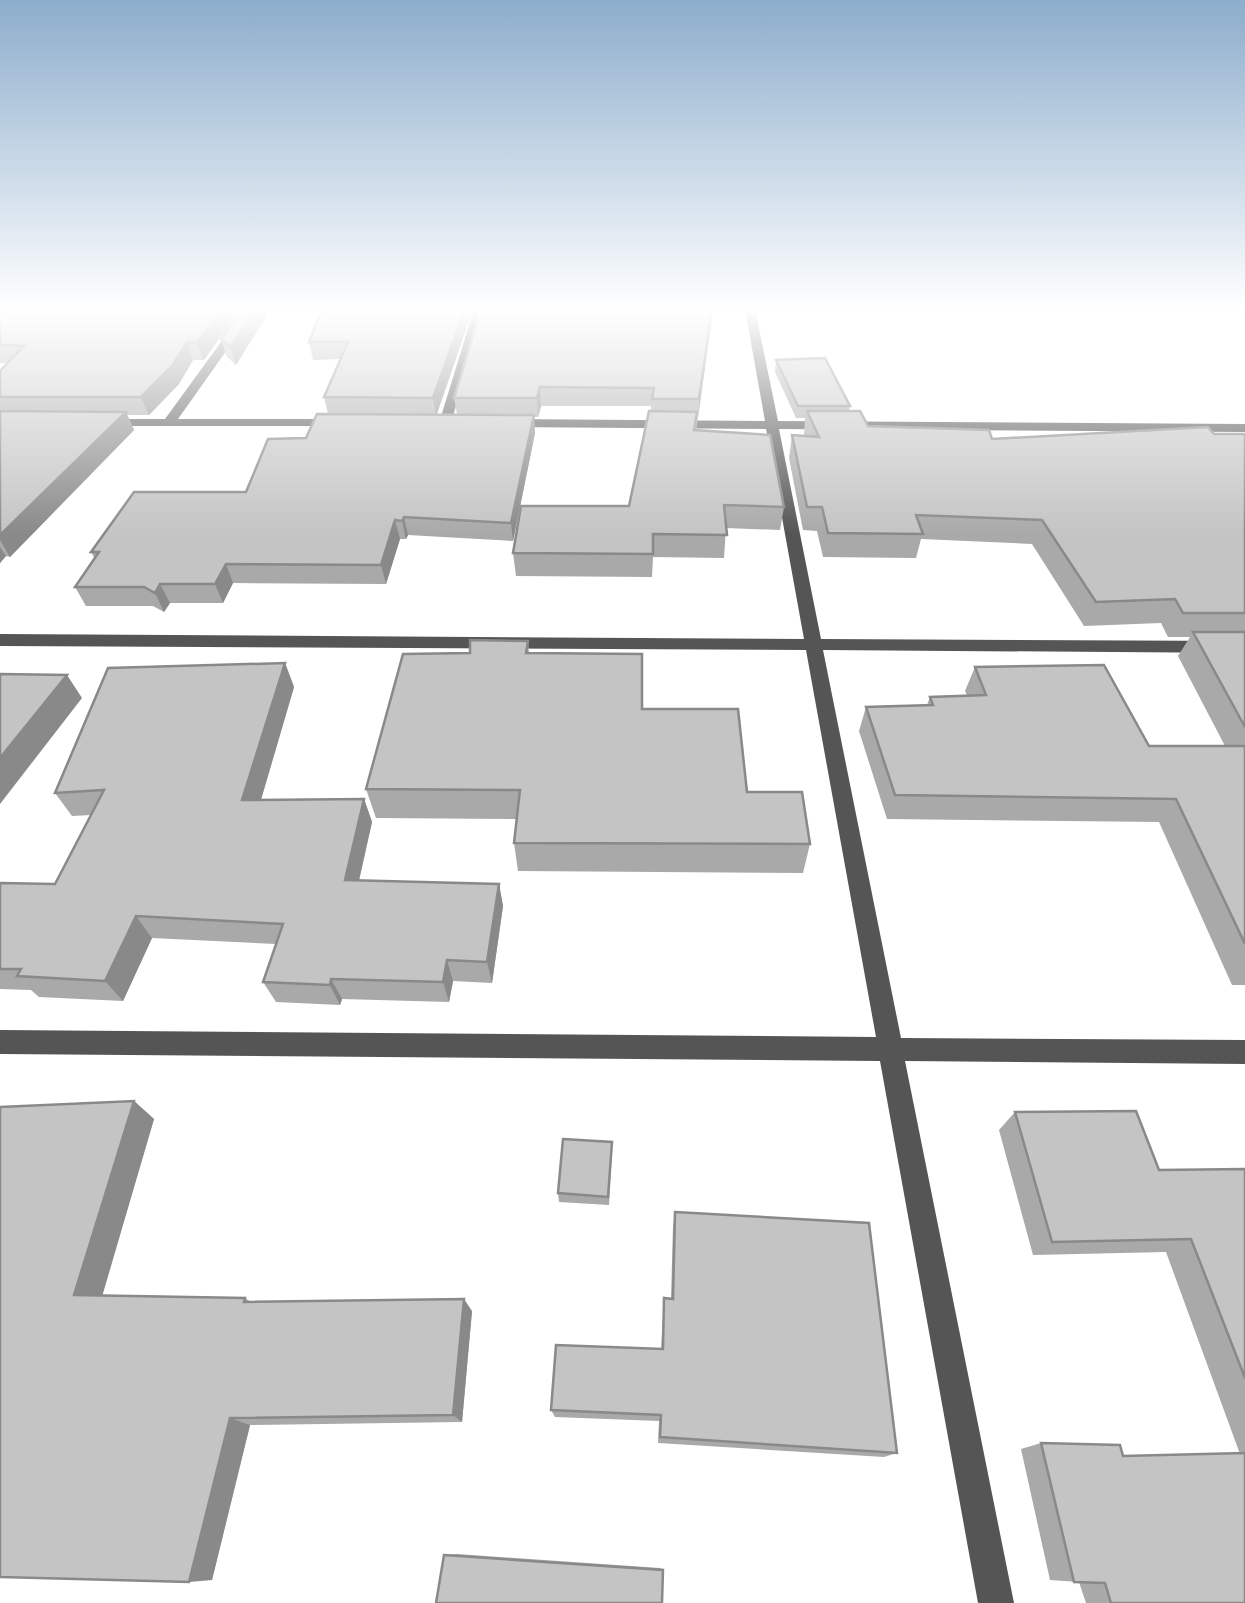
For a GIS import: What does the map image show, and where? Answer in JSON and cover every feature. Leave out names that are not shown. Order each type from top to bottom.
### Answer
[{"type":"street","points":[[168,423],[197,384]]},
{"type":"street","points":[[446,423],[457,384]]},
{"type":"street","points":[[765,384],[996,1603]]},
{"type":"street","points":[[94,422],[346,423]]},
{"type":"street","points":[[426,423],[465,423]]},
{"type":"street","points":[[484,423],[1245,428]]},
{"type":"street","points":[[0,640],[1245,647]]},
{"type":"street","points":[[0,1042],[1245,1052]]},
{"type":"building","points":[[0,384],[154,384],[141,397],[0,397]]},
{"type":"building","points":[[330,384],[438,384],[433,398],[324,397]]},
{"type":"building","points":[[458,384],[701,384],[699,399],[652,399],[654,388],[540,387],[537,398],[454,398]]},
{"type":"building","points":[[787,384],[838,384],[850,406],[798,406]]},
{"type":"building","points":[[0,411],[126,412],[0,535]]},
{"type":"building","points":[[649,411],[697,412],[694,430],[770,435],[784,507],[724,505],[727,535],[653,534],[653,554],[513,553],[521,506],[629,506]]},
{"type":"building","points":[[807,411],[860,411],[868,426],[989,430],[992,439],[1208,427],[1214,434],[1245,434],[1245,613],[1183,613],[1175,599],[1096,602],[1042,520],[916,515],[923,534],[828,533],[822,507],[807,507],[792,435],[819,437]]},
{"type":"building","points":[[317,414],[534,415],[511,523],[404,517],[402,521],[395,520],[381,565],[226,564],[215,584],[160,584],[155,593],[144,587],[75,587],[99,552],[91,552],[134,492],[246,492],[268,439],[306,438]]},
{"type":"building","points":[[1193,632],[1245,632],[1245,727]]},
{"type":"building","points":[[470,640],[528,641],[526,653],[642,654],[642,709],[738,709],[747,792],[802,792],[810,844],[514,843],[520,790],[366,789],[403,654],[470,653]]},
{"type":"building","points":[[285,663],[242,800],[364,799],[345,880],[499,884],[487,962],[447,960],[443,982],[263,982],[283,924],[136,916],[105,981],[17,976],[21,969],[0,969],[0,883],[55,884],[104,790],[55,793],[108,668]]},
{"type":"building","points":[[1104,665],[1149,746],[1245,746],[1245,944],[1176,799],[895,795],[866,707],[933,705],[930,697],[986,695],[975,667]]},
{"type":"building","points":[[0,674],[67,675],[0,758]]},
{"type":"building","points":[[134,1101],[74,1295],[245,1298],[244,1302],[464,1299],[453,1415],[230,1418],[189,1582],[0,1577],[0,1107]]},
{"type":"building","points":[[1136,1111],[1159,1170],[1245,1169],[1245,1378],[1191,1239],[1052,1242],[1015,1112]]},
{"type":"building","points":[[563,1139],[612,1142],[608,1197],[558,1193]]},
{"type":"building","points":[[675,1212],[869,1223],[897,1453],[660,1437],[661,1415],[551,1410],[556,1345],[663,1349],[664,1298],[673,1299]]},
{"type":"building","points":[[1041,1443],[1120,1445],[1123,1456],[1245,1453],[1245,1603],[1111,1603],[1105,1583],[1074,1582]]},
{"type":"building","points":[[444,1555],[663,1570],[662,1603],[436,1603]]}]
